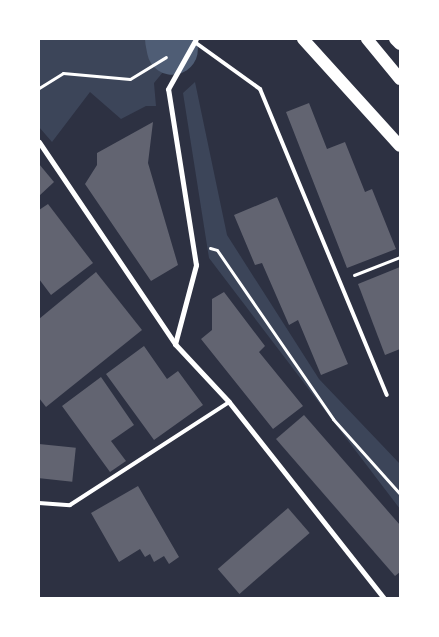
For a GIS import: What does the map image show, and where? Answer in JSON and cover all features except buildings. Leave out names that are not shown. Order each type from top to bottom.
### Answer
[{"type":"main road","points":[[303,39],[400,146]]},
{"type":"main road","points":[[367,39],[400,79]]},
{"type":"main road","points":[[395,39],[400,44]]},
{"type":"street","points":[[175,344],[196,265],[168,90],[196,41]]},
{"type":"street","points":[[39,142],[175,344],[230,402],[384,598]]},
{"type":"lane","points":[[196,41],[260,89],[343,279],[387,395]]},
{"type":"lane","points":[[39,503],[70,504],[230,402]]},
{"type":"path","points":[[39,88],[63,73],[130,79],[196,41]]},
{"type":"path","points":[[193,242],[217,250],[333,419],[400,494]]},
{"type":"path","points":[[343,279],[400,257]]},
{"type":"shaded area","points":[[40,39],[161,39],[177,55],[154,83],[156,106],[146,106],[121,119],[90,92],[52,142],[39,127]]},
{"type":"shaded area","points":[[195,82],[227,235],[319,379],[400,464],[400,509],[209,258],[183,93]]},
{"type":"waterway","points":[[170,39],[172,49]]}]
